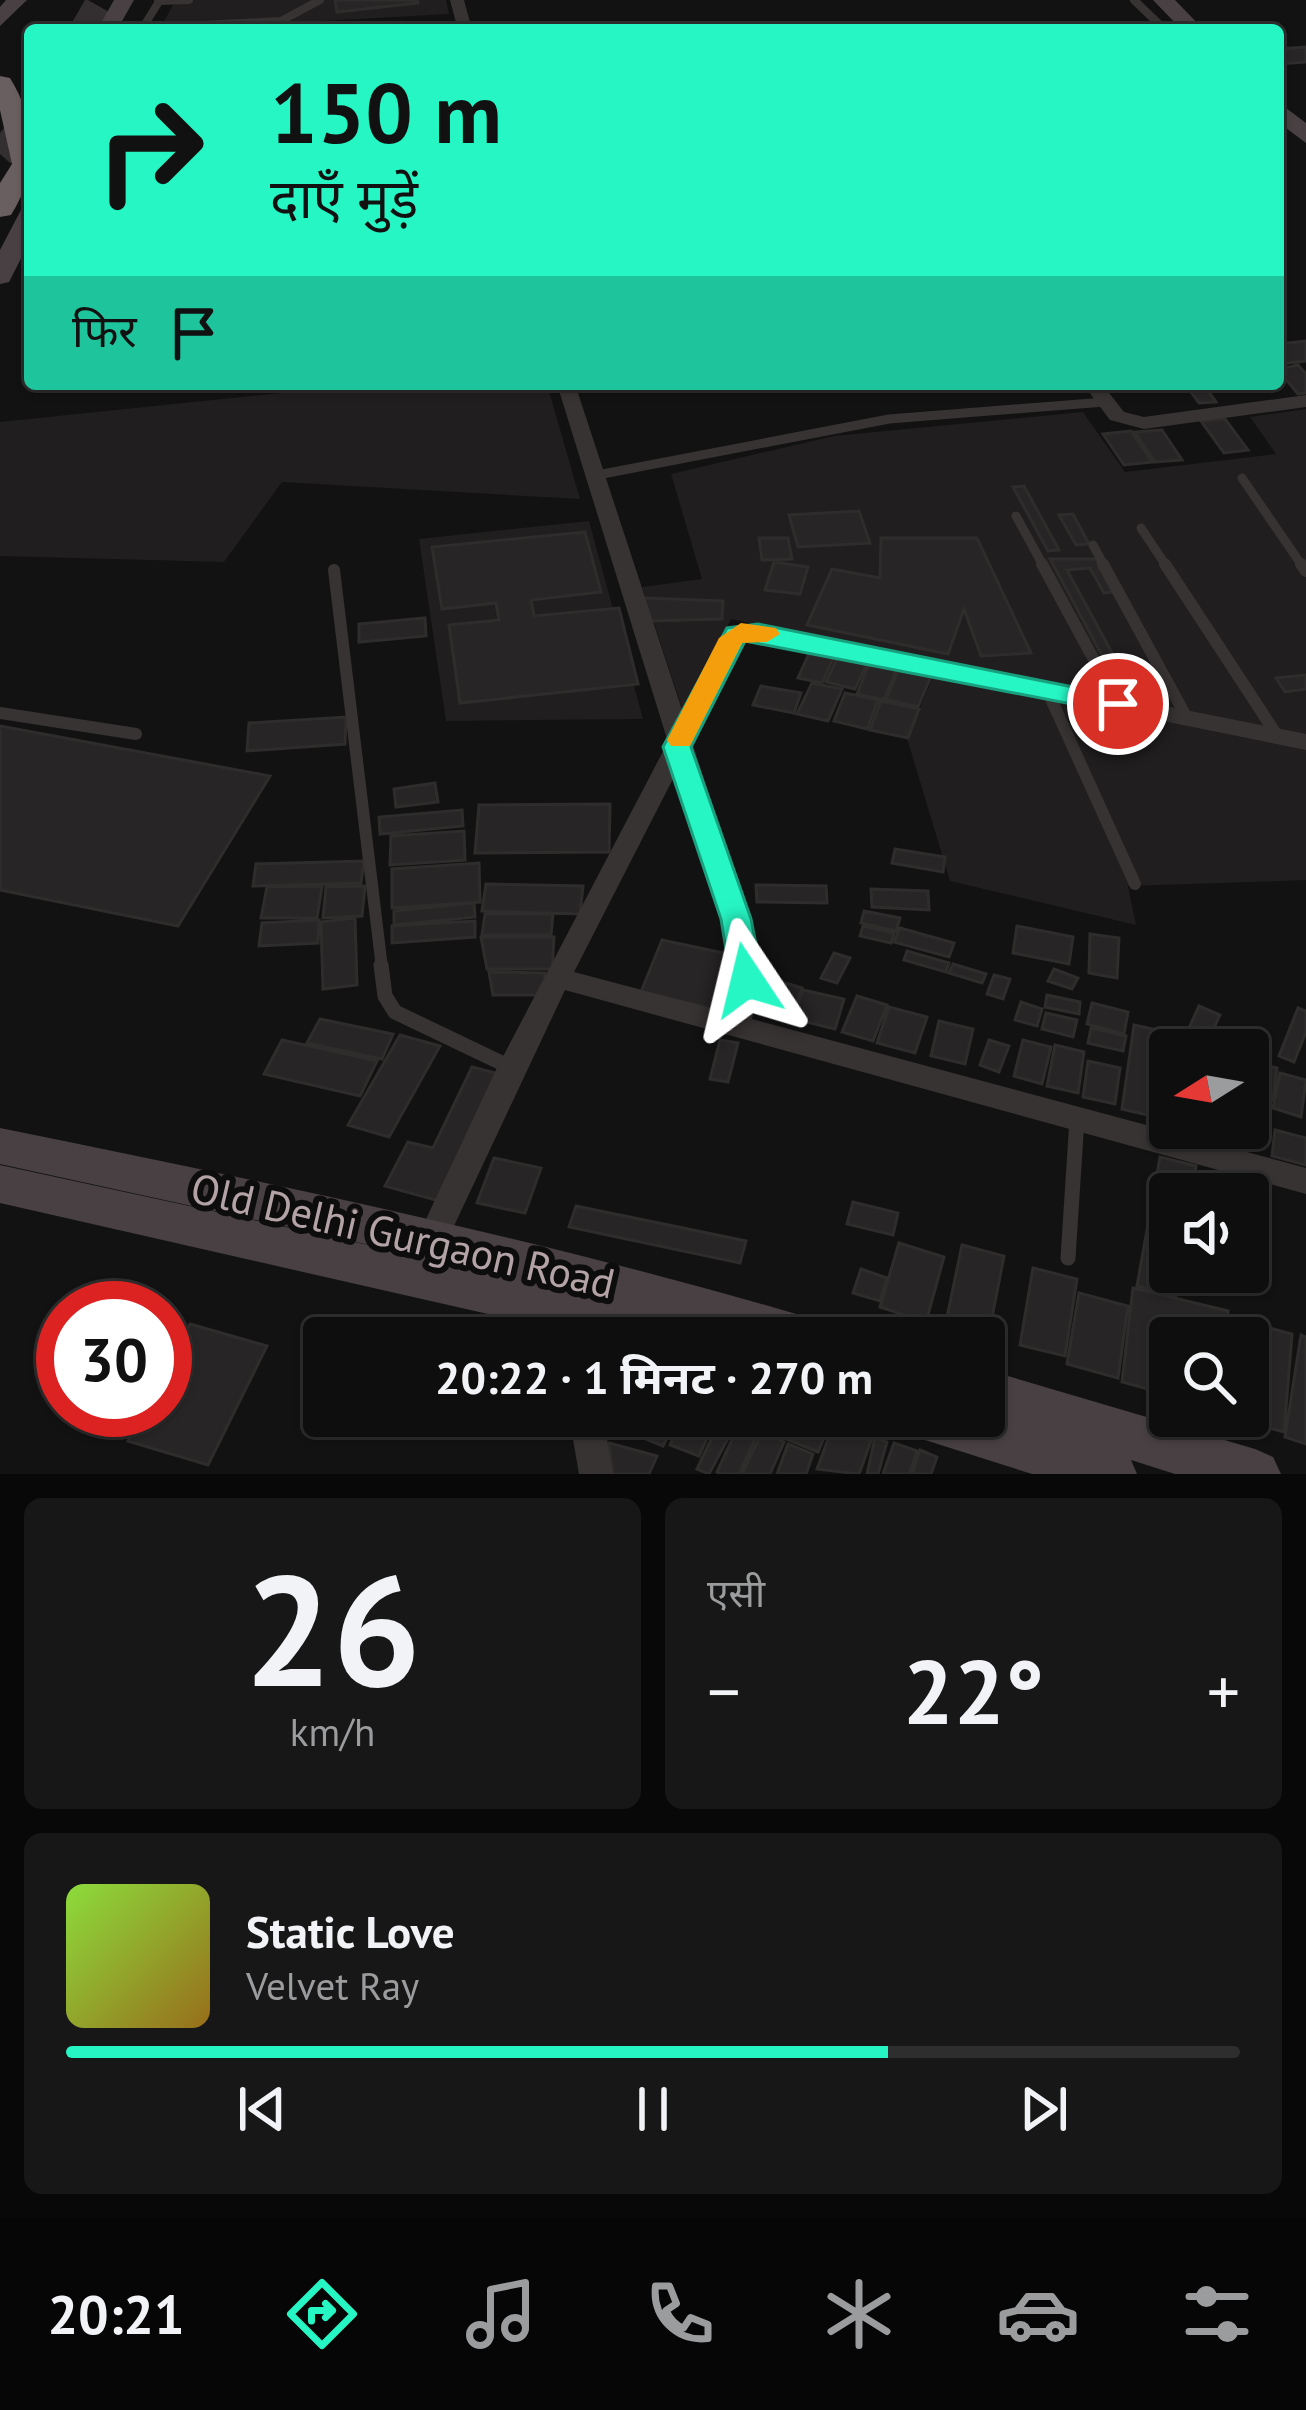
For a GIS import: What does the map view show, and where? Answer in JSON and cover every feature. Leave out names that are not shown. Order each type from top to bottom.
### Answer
[{"type":"highway","points":[[0,84],[14,110],[24,147]]},
{"type":"highway","points":[[0,208],[24,169]]},
{"type":"main road","points":[[0,20],[16,0]]},
{"type":"main road","points":[[1163,0],[1188,24]]},
{"type":"main road","points":[[1284,115],[1306,136]]},
{"type":"main road","points":[[0,276],[24,227]]},
{"type":"main road","name":"Old Delhi Gurgaon Road","points":[[0,1145],[434,1236],[581,1310]]},
{"type":"main road","name":"Old Delhi Gurgaon Road","points":[[0,1184],[581,1310],[636,1317]]},
{"type":"main road","points":[[1005,1398],[1255,1474]]},
{"type":"main road","points":[[990,1437],[1111,1474]]},
{"type":"street","points":[[568,390],[677,747],[736,919],[747,969],[736,1026]]},
{"type":"street","points":[[1096,390],[1120,418],[1151,423],[1306,401]]},
{"type":"street","points":[[434,1236],[511,1068],[731,638],[741,631],[1306,742]]},
{"type":"street","points":[[559,978],[1306,1181]]},
{"type":"street","points":[[590,1437],[596,1474]]},
{"type":"lane","points":[[157,0],[189,0]]},
{"type":"lane","points":[[215,24],[281,20],[320,0]]},
{"type":"lane","points":[[1135,0],[1159,24]]},
{"type":"lane","points":[[592,476],[889,418],[1105,402]]},
{"type":"lane","points":[[1242,478],[1306,571]]},
{"type":"lane","points":[[1016,516],[1118,704]]},
{"type":"lane","points":[[1142,528],[1278,736]]},
{"type":"lane","points":[[1093,545],[1187,718]]},
{"type":"lane","points":[[334,570],[385,996],[395,1012],[511,1068]]},
{"type":"lane","points":[[1047,690],[1135,884]]},
{"type":"lane","points":[[0,713],[136,734]]},
{"type":"lane","points":[[1068,1258],[1077,1119]]},
{"type":"shaded area","points":[[176,0],[446,0],[449,14],[268,24],[162,24]]},
{"type":"shaded area","points":[[310,390],[549,390],[580,499],[282,482],[224,562],[0,556],[0,422]]},
{"type":"shaded area","points":[[1306,409],[1306,880],[1128,886],[1136,925],[950,881],[907,738],[939,663],[731,619],[683,711],[642,587],[702,579],[671,474],[834,436],[1083,412],[1125,472],[1276,454],[1250,417]]},
{"type":"shaded area","points":[[589,521],[643,719],[446,721],[419,539]]},
{"type":"building","points":[[335,0],[417,0],[418,3],[337,12]]},
{"type":"building","points":[[1306,47],[1306,62],[1284,64],[1284,49]]},
{"type":"building","points":[[1306,341],[1306,361],[1284,363],[1284,343]]},
{"type":"building","points":[[1298,365],[1306,374],[1306,393],[1298,394],[1284,377],[1284,368]]},
{"type":"building","points":[[1189,390],[1207,390],[1216,402],[1199,403]]},
{"type":"building","points":[[1225,419],[1248,450],[1224,453],[1201,421]]},
{"type":"building","points":[[1162,430],[1182,460],[1155,462],[1135,432]]},
{"type":"building","points":[[1131,431],[1152,462],[1124,465],[1103,434]]},
{"type":"building","points":[[1024,486],[1059,550],[1048,551],[1013,487]]},
{"type":"building","points":[[859,511],[870,543],[798,547],[789,515]]},
{"type":"building","points":[[1073,514],[1089,544],[1076,545],[1059,515]]},
{"type":"building","points":[[585,532],[601,592],[531,600],[534,616],[619,608],[638,684],[460,703],[449,625],[499,620],[496,603],[442,609],[432,547]]},
{"type":"building","points":[[759,538],[788,538],[792,559],[762,560]]},
{"type":"building","points":[[881,538],[977,538],[1031,653],[981,656],[964,609],[948,654],[807,625],[832,569],[880,578]]},
{"type":"building","points":[[1050,559],[1096,559],[1115,592],[1104,593],[1090,568],[1067,570],[1123,673],[1112,674]]},
{"type":"building","points":[[774,562],[808,567],[800,594],[765,590]]},
{"type":"building","points":[[643,598],[723,601],[722,619],[649,621]]},
{"type":"building","points":[[425,618],[426,636],[359,642],[359,624]]},
{"type":"building","points":[[812,647],[836,652],[822,683],[798,678]]},
{"type":"building","points":[[839,654],[868,661],[855,689],[826,682]]},
{"type":"building","points":[[871,660],[898,666],[884,700],[857,694]]},
{"type":"building","points":[[900,667],[932,674],[918,707],[886,699]]},
{"type":"building","points":[[1306,675],[1306,689],[1285,692],[1276,678]]},
{"type":"building","points":[[812,683],[842,689],[828,721],[797,714]]},
{"type":"building","points":[[761,686],[801,693],[794,713],[753,705]]},
{"type":"building","points":[[845,693],[878,700],[867,729],[834,721]]},
{"type":"building","points":[[881,701],[919,709],[908,738],[870,730]]},
{"type":"building","points":[[346,717],[345,744],[247,751],[249,723]]},
{"type":"building","points":[[0,726],[270,776],[178,926],[0,890]]},
{"type":"building","points":[[435,783],[438,802],[396,807],[394,789]]},
{"type":"building","points":[[610,804],[609,852],[475,853],[479,805]]},
{"type":"building","points":[[462,810],[463,826],[380,834],[379,817]]},
{"type":"building","points":[[464,831],[465,860],[390,865],[391,836]]},
{"type":"building","points":[[895,849],[945,857],[943,872],[892,863]]},
{"type":"building","points":[[364,861],[361,883],[253,886],[256,864]]},
{"type":"building","points":[[479,863],[480,902],[392,908],[392,869]]},
{"type":"building","points":[[486,884],[583,886],[580,914],[482,911]]},
{"type":"building","points":[[756,885],[826,886],[827,903],[757,902]]},
{"type":"building","points":[[322,886],[317,918],[261,918],[267,887]]},
{"type":"building","points":[[365,886],[362,916],[323,918],[326,887]]},
{"type":"building","points":[[871,889],[928,891],[929,910],[872,907]]},
{"type":"building","points":[[474,903],[475,917],[394,925],[394,911]]},
{"type":"building","points":[[864,911],[900,918],[896,931],[861,923]]},
{"type":"building","points":[[485,914],[553,914],[551,935],[482,935]]},
{"type":"building","points":[[355,918],[357,985],[323,989],[321,922]]},
{"type":"building","points":[[319,920],[318,943],[259,946],[262,923]]},
{"type":"building","points":[[475,921],[475,937],[392,943],[392,926]]},
{"type":"building","points":[[863,926],[894,933],[891,943],[860,936]]},
{"type":"building","points":[[1017,926],[1073,937],[1069,964],[1013,953]]},
{"type":"building","points":[[900,928],[954,943],[949,957],[894,942]]},
{"type":"building","points":[[1090,934],[1119,938],[1117,978],[1089,973]]},
{"type":"building","points":[[481,937],[554,937],[552,969],[487,969]]},
{"type":"building","points":[[662,940],[738,956],[719,1010],[641,992]]},
{"type":"building","points":[[907,951],[949,963],[946,972],[904,960]]},
{"type":"building","points":[[834,953],[850,958],[837,983],[821,978]]},
{"type":"building","points":[[953,964],[986,974],[982,983],[949,973]]},
{"type":"building","points":[[1054,969],[1078,978],[1072,989],[1048,981]]},
{"type":"building","points":[[489,972],[545,973],[543,995],[493,995]]},
{"type":"building","points":[[994,975],[1010,979],[1003,999],[987,994]]},
{"type":"building","points":[[779,981],[802,988],[789,1018],[765,1012]]},
{"type":"building","points":[[803,990],[844,999],[835,1029],[794,1019]]},
{"type":"building","points":[[1047,995],[1080,1002],[1079,1014],[1045,1007]]},
{"type":"building","points":[[857,996],[887,1005],[873,1041],[842,1032]]},
{"type":"building","points":[[1021,1002],[1042,1009],[1037,1026],[1015,1020]]},
{"type":"building","points":[[1092,1003],[1128,1012],[1124,1034],[1087,1024]]},
{"type":"building","points":[[1199,1006],[1220,1015],[1213,1029],[1190,1026]]},
{"type":"building","points":[[889,1007],[927,1017],[915,1053],[877,1043]]},
{"type":"building","points":[[1298,1008],[1306,1011],[1306,1032],[1294,1062],[1279,1056]]},
{"type":"building","points":[[1046,1013],[1077,1020],[1073,1037],[1042,1029]]},
{"type":"building","points":[[320,1019],[393,1034],[382,1059],[307,1043]]},
{"type":"building","points":[[939,1021],[973,1029],[965,1064],[931,1056]]},
{"type":"building","points":[[1134,1025],[1152,1029],[1149,1115],[1122,1109]]},
{"type":"building","points":[[1091,1028],[1126,1036],[1123,1051],[1088,1043]]},
{"type":"building","points":[[400,1035],[440,1046],[389,1137],[348,1125]]},
{"type":"building","points":[[282,1040],[377,1061],[360,1096],[264,1074]]},
{"type":"building","points":[[720,1040],[738,1043],[728,1082],[710,1079]]},
{"type":"building","points":[[989,1040],[1009,1046],[999,1072],[980,1065]]},
{"type":"building","points":[[1023,1040],[1051,1047],[1042,1084],[1014,1076]]},
{"type":"building","points":[[1055,1045],[1084,1052],[1078,1093],[1047,1086]]},
{"type":"building","points":[[1088,1061],[1120,1068],[1115,1104],[1083,1097]]},
{"type":"building","points":[[1269,1066],[1277,1068],[1273,1101],[1269,1100]]},
{"type":"building","points":[[472,1067],[503,1075],[443,1202],[385,1186],[408,1142],[433,1148]]},
{"type":"building","points":[[1280,1073],[1306,1080],[1301,1117],[1273,1108]]},
{"type":"building","points":[[1275,1130],[1306,1138],[1306,1165],[1272,1156]]},
{"type":"building","points":[[1160,1157],[1196,1166],[1195,1173],[1157,1173]]},
{"type":"building","points":[[494,1158],[541,1168],[525,1213],[477,1203]]},
{"type":"building","points":[[853,1202],[898,1213],[893,1235],[847,1224]]},
{"type":"building","points":[[576,1206],[746,1241],[740,1263],[569,1227]]},
{"type":"building","points":[[1149,1219],[1149,1289],[1137,1286]]},
{"type":"building","points":[[899,1243],[944,1257],[927,1317],[880,1307]]},
{"type":"building","points":[[962,1245],[1004,1256],[992,1317],[947,1317]]},
{"type":"building","points":[[1033,1268],[1077,1279],[1065,1356],[1020,1345]]},
{"type":"building","points":[[861,1269],[887,1278],[880,1301],[853,1293]]},
{"type":"building","points":[[1133,1288],[1228,1311],[1228,1317],[1149,1317],[1149,1389],[1122,1382]]},
{"type":"building","points":[[1079,1293],[1128,1306],[1118,1378],[1067,1364]]},
{"type":"building","points":[[192,1325],[267,1346],[208,1465],[128,1441],[130,1437],[192,1437]]},
{"type":"building","points":[[1269,1328],[1292,1334],[1284,1432],[1269,1428]]},
{"type":"building","points":[[1301,1335],[1306,1337],[1306,1444],[1285,1437]]},
{"type":"building","points":[[641,1437],[668,1437],[663,1446]]},
{"type":"building","points":[[674,1437],[708,1437],[699,1456],[670,1445]]},
{"type":"building","points":[[712,1437],[729,1437],[709,1474],[697,1469]]},
{"type":"building","points":[[733,1437],[756,1437],[739,1474],[717,1472]]},
{"type":"building","points":[[760,1437],[784,1442],[770,1474],[742,1474]]},
{"type":"building","points":[[787,1437],[824,1437],[818,1452]]},
{"type":"building","points":[[829,1437],[871,1441],[859,1474],[817,1469]]},
{"type":"building","points":[[875,1438],[887,1442],[878,1474],[867,1474]]},
{"type":"building","points":[[609,1443],[657,1456],[649,1474],[613,1474]]},
{"type":"building","points":[[894,1443],[917,1451],[909,1474],[883,1474]]},
{"type":"building","points":[[788,1444],[813,1454],[806,1474],[777,1474]]},
{"type":"building","points":[[920,1450],[937,1457],[931,1474],[912,1474]]},
{"type":"tunnel","points":[[87,24],[101,0]]},
{"type":"tunnel","points":[[0,154],[24,127]]},
{"type":"slow traffic","points":[[681,740],[731,638],[741,631],[767,634]]},
{"type":"route","points":[[747,980],[736,919],[677,747],[736,634],[758,632],[1118,704]]}]
